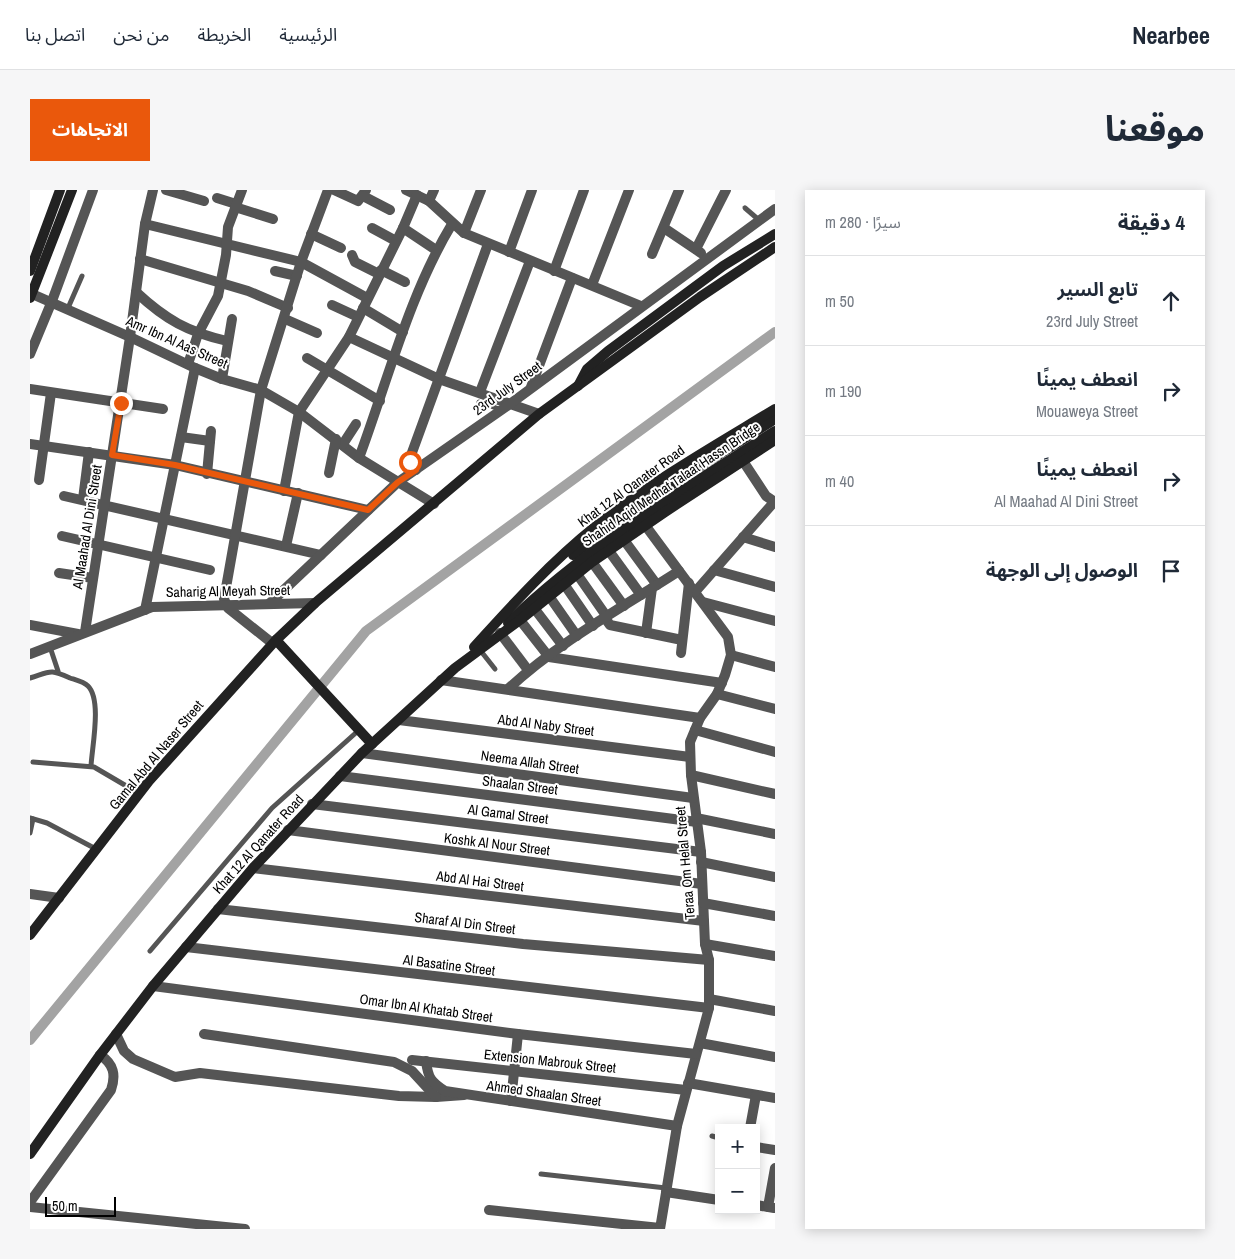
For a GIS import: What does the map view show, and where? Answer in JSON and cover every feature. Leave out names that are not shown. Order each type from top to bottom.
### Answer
[{"type":"main road","points":[[30,271],[60,190]]},
{"type":"main road","points":[[31,295],[72,190]]},
{"type":"main road","points":[[577,387],[587,369],[632,333],[723,266],[775,234]]},
{"type":"main road","points":[[315,603],[539,414],[700,297],[775,247]]},
{"type":"main road","name":"Khat 12 Al Qanater Road","points":[[30,1154],[116,1034],[153,986],[218,909],[312,804],[362,753],[441,680],[479,649],[514,601],[596,526],[678,468],[775,409]]},
{"type":"main road","name":"Shahid Aqid Medhat Talaat Hassn Bridge","points":[[489,636],[572,556],[619,518],[775,419]]},
{"type":"main road","name":"Shahid Aqid Medhat Talaat Hassn Bridge","points":[[489,636],[548,587],[632,523],[775,431]]},
{"type":"main road","name":"Khat 12 Al Qanater Road","points":[[455,668],[489,636],[500,633],[520,620],[592,562],[775,440]]},
{"type":"main road","name":"Gamal Abd Al Naser Street","points":[[30,935],[140,794],[274,641],[315,603]]},
{"type":"main road","points":[[274,641],[292,656],[372,744]]},
{"type":"street","points":[[30,354],[52,301],[93,190]]},
{"type":"street","name":"Al Maahad Al Dini Street","points":[[82,633],[93,578],[121,403],[145,224],[152,190]]},
{"type":"street","points":[[166,190],[204,200]]},
{"type":"street","points":[[145,610],[181,437],[191,366],[198,334],[218,296],[222,282],[228,227],[242,190]]},
{"type":"street","points":[[274,641],[224,604],[261,390],[285,319],[301,262],[328,190]]},
{"type":"street","points":[[334,190],[358,202],[364,193],[390,210]]},
{"type":"street","points":[[406,190],[429,202],[464,233],[641,306]]},
{"type":"street","points":[[429,202],[434,190]]},
{"type":"street","points":[[464,233],[480,190]]},
{"type":"street","points":[[509,252],[532,190]]},
{"type":"street","points":[[554,271],[584,190]]},
{"type":"street","points":[[592,285],[629,190]]},
{"type":"street","points":[[652,254],[679,190]]},
{"type":"street","points":[[696,249],[726,190]]},
{"type":"street","points":[[284,491],[299,412],[349,336],[403,228],[417,195]]},
{"type":"street","points":[[217,198],[273,219]]},
{"type":"street","name":"23rd July Street","points":[[269,604],[398,482],[506,407],[775,209]]},
{"type":"street","points":[[145,224],[301,262],[363,308],[403,332]]},
{"type":"street","points":[[359,458],[403,332],[436,250],[452,224]]},
{"type":"street","points":[[372,228],[396,241]]},
{"type":"street","points":[[403,228],[436,250]]},
{"type":"street","points":[[664,228],[708,257]]},
{"type":"street","points":[[311,234],[341,248]]},
{"type":"street","points":[[416,470],[410,462],[410,458],[488,244]]},
{"type":"street","points":[[352,255],[355,262],[405,282]]},
{"type":"street","points":[[140,259],[222,282],[288,308]]},
{"type":"street","points":[[480,397],[530,260]]},
{"type":"street","points":[[275,271],[297,276]]},
{"type":"street","points":[[531,388],[572,278]]},
{"type":"street","points":[[136,292],[165,317],[198,334],[227,341]]},
{"type":"street","name":"Amr Ibn Al Aas Street","points":[[31,295],[68,308],[222,379],[261,390],[299,412],[359,458],[434,504]]},
{"type":"street","points":[[332,305],[363,308]]},
{"type":"street","points":[[222,379],[232,319]]},
{"type":"street","points":[[285,319],[317,333]]},
{"type":"street","points":[[349,336],[480,397],[506,407],[539,414]]},
{"type":"street","points":[[308,358],[380,401]]},
{"type":"street","points":[[30,389],[163,409]]},
{"type":"street","points":[[39,480],[50,393]]},
{"type":"street","points":[[329,473],[339,442],[356,424]]},
{"type":"street","points":[[181,437],[211,436],[207,474]]},
{"type":"street","points":[[30,444],[175,465],[368,510]]},
{"type":"street","points":[[83,500],[89,452]]},
{"type":"street","points":[[681,653],[692,588],[714,570],[775,502],[766,496],[743,461]]},
{"type":"street","points":[[286,546],[298,493]]},
{"type":"street","points":[[64,496],[321,555]]},
{"type":"street","points":[[645,525],[728,637],[731,655],[775,667]]},
{"type":"street","points":[[62,536],[210,570]]},
{"type":"street","points":[[743,537],[775,546]]},
{"type":"street","points":[[624,540],[654,587],[646,633]]},
{"type":"street","points":[[609,551],[641,595]]},
{"type":"street","points":[[592,562],[624,606]]},
{"type":"street","points":[[714,570],[775,587]]},
{"type":"street","points":[[508,689],[528,670],[577,636],[679,571]]},
{"type":"street","points":[[59,573],[93,578]]},
{"type":"street","points":[[577,574],[610,625],[682,640]]},
{"type":"street","points":[[564,584],[593,626]]},
{"type":"street","points":[[549,596],[577,636]]},
{"type":"street","points":[[703,602],[775,622]]},
{"type":"street","name":"Saharig Al Meyah Street","points":[[30,654],[145,610],[162,606],[315,603]]},
{"type":"street","points":[[534,608],[563,646]]},
{"type":"street","points":[[520,620],[549,657],[722,683]]},
{"type":"street","points":[[30,625],[82,633]]},
{"type":"street","points":[[500,633],[528,670]]},
{"type":"street","name":"Teraa Om Helal Street","points":[[660,1228],[677,1126],[709,1004],[709,960],[705,944],[701,857],[693,798],[690,742],[700,718],[717,694],[731,655]]},
{"type":"street","points":[[441,680],[700,718]]},
{"type":"street","points":[[717,694],[775,709]]},
{"type":"street","name":"Abd Al Naby Street","points":[[399,720],[690,757]]},
{"type":"street","points":[[695,730],[775,752]]},
{"type":"street","name":"Neema Allah Street","points":[[362,753],[693,798]]},
{"type":"street","points":[[691,775],[775,794]]},
{"type":"street","name":"Shaalan Street","points":[[340,776],[697,820],[775,834]]},
{"type":"street","name":"Al Gamal Street","points":[[312,804],[701,857],[775,877]]},
{"type":"street","name":"Koshk Al Nour Street","points":[[288,830],[702,884]]},
{"type":"street","name":"Abd Al Hai Street","points":[[254,868],[704,922]]},
{"type":"street","points":[[30,894],[59,898]]},
{"type":"street","points":[[703,903],[775,916]]},
{"type":"street","name":"Sharaf Al Din Street","points":[[218,909],[523,944],[709,960]]},
{"type":"street","points":[[705,944],[775,956]]},
{"type":"street","name":"Al Basatine Street","points":[[186,947],[775,1011]]},
{"type":"street","name":"Omar Ibn Al Khatab Street","points":[[153,986],[518,1034],[696,1054]]},
{"type":"street","points":[[116,1034],[129,1056],[175,1077],[206,1073],[325,1086],[370,1093],[436,1098],[464,1095]]},
{"type":"street","points":[[204,1034],[394,1062],[412,1071],[436,1098]]},
{"type":"street","points":[[511,1101],[518,1034]]},
{"type":"street","points":[[700,1043],[775,1057]]},
{"type":"street","points":[[30,1202],[111,1090],[114,1081],[112,1066],[100,1055]]},
{"type":"street","name":"Extension Mabrouk Street","points":[[412,1060],[687,1086],[775,1098]]},
{"type":"street","name":"Ahmed Shaalan Street","points":[[426,1061],[428,1077],[433,1084],[445,1092],[677,1126]]},
{"type":"street","points":[[751,1124],[756,1095]]},
{"type":"street","points":[[760,1148],[775,1150]]},
{"type":"street","points":[[772,1207],[775,1168]]},
{"type":"street","points":[[666,1190],[715,1199]]},
{"type":"street","points":[[30,1207],[245,1229]]},
{"type":"street","points":[[489,1210],[660,1228]]},
{"type":"lane","points":[[745,208],[759,220]]},
{"type":"lane","points":[[68,308],[82,276]]},
{"type":"lane","points":[[50,646],[58,671]]},
{"type":"lane","points":[[479,649],[495,669]]},
{"type":"lane","points":[[30,678],[58,671],[87,685],[94,694],[96,706],[90,766]]},
{"type":"lane","points":[[150,951],[272,808],[359,730]]},
{"type":"lane","points":[[33,762],[98,768],[140,794]]},
{"type":"lane","points":[[30,833],[31,818],[47,823],[96,849]]},
{"type":"lane","points":[[541,1174],[666,1190]]},
{"type":"waterway","points":[[30,1040],[366,631],[775,332]]},
{"type":"route","points":[[121,403],[112,455],[175,465],[368,510],[398,482],[416,470],[410,462]]}]
